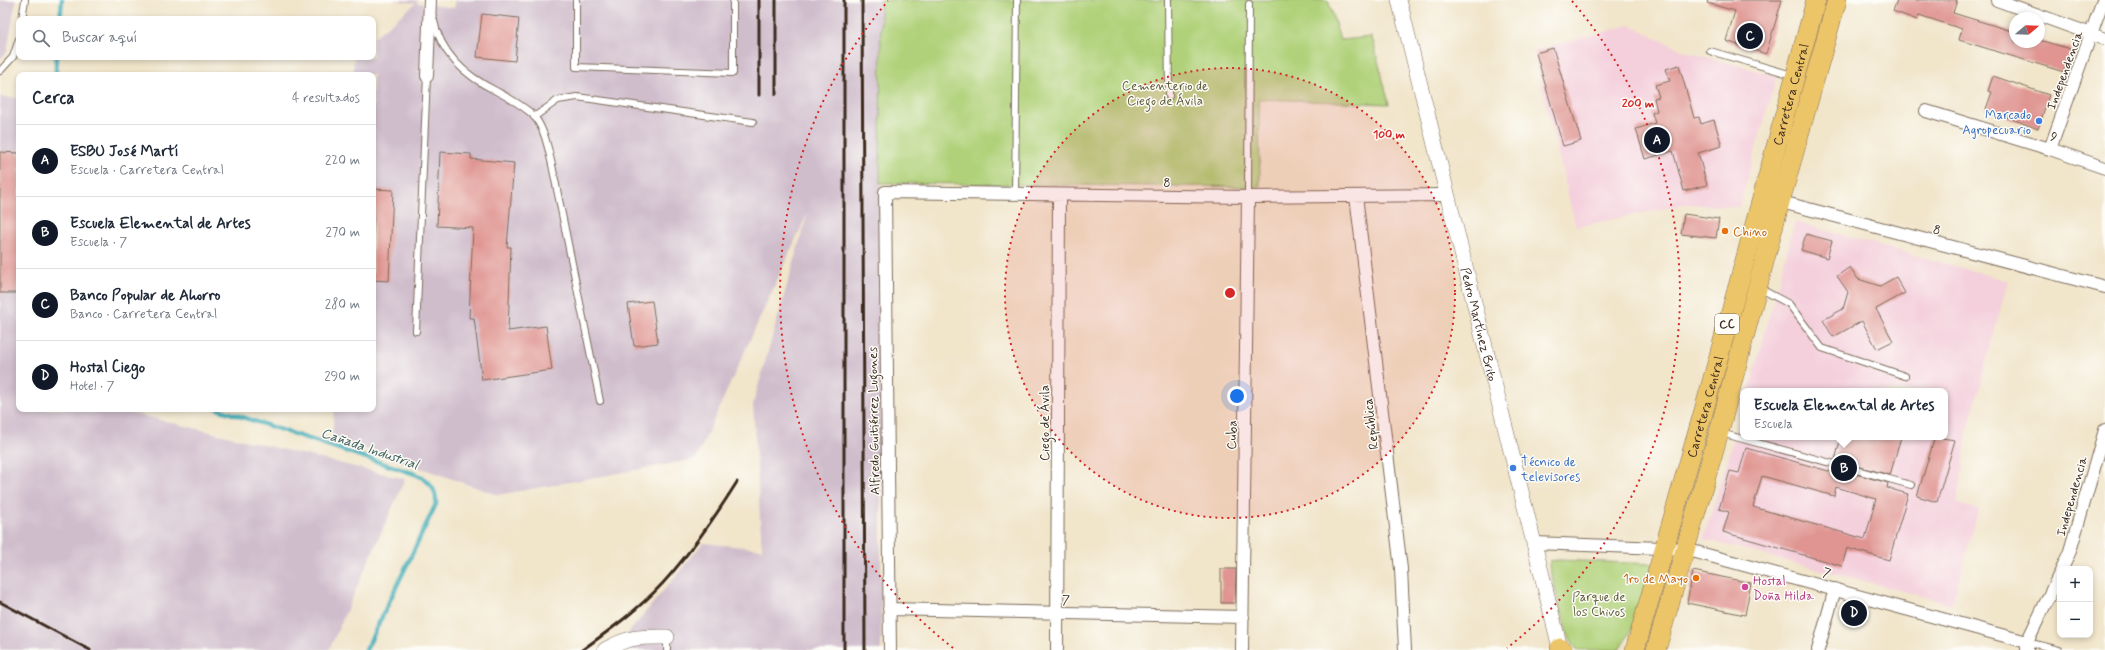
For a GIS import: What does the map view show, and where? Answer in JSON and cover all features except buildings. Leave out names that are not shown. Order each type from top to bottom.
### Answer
[{"type":"main road","name":"Carretera Central","points":[[1634,649],[1665,549],[1816,0]]},
{"type":"main road","name":"Carretera Central","points":[[1656,650],[1719,432],[1780,202],[1837,0]]},
{"type":"street","points":[[427,76],[430,0]]},
{"type":"street","name":"Pedro Martínez Brito","points":[[1399,0],[1561,650]]},
{"type":"street","points":[[1997,0],[2105,39]]},
{"type":"street","name":"Independencia","points":[[2050,149],[2103,0]]},
{"type":"street","name":"9","points":[[1926,111],[2050,149],[2105,168]]},
{"type":"street","name":"8","points":[[885,192],[1014,195],[1248,197],[1448,195]]},
{"type":"street","name":"Alfredo Guitiérrez Lugones","points":[[885,192],[890,650]]},
{"type":"street","name":"Ciego de Ávila","points":[[1057,650],[1059,195]]},
{"type":"street","name":"8","points":[[1762,195],[1780,202],[2105,287]]},
{"type":"street","name":"República","points":[[1356,196],[1401,569],[1405,650]]},
{"type":"street","name":"Cuba","points":[[1242,650],[1248,197]]},
{"type":"street","name":"Independencia","points":[[2063,566],[2070,551],[2105,430]]},
{"type":"street","name":"7","points":[[1535,543],[1685,549],[1835,589],[2027,646]]},
{"type":"street","points":[[2027,646],[2057,580]]},
{"type":"street","points":[[1818,650],[1835,589]]},
{"type":"street","name":"7","points":[[889,609],[1243,617]]},
{"type":"street","points":[[605,650],[617,643],[634,637],[667,644]]},
{"type":"lane","points":[[22,16],[25,0]]},
{"type":"lane","points":[[430,0],[435,27],[441,42],[454,62],[480,83],[519,103],[534,117],[543,133],[552,165],[600,401]]},
{"type":"lane","points":[[576,0],[576,67],[733,73],[733,0]]},
{"type":"lane","points":[[1014,195],[1017,0]]},
{"type":"lane","points":[[1168,0],[1170,96]]},
{"type":"lane","points":[[1248,197],[1249,4]]},
{"type":"lane","points":[[0,71],[13,57],[16,48]]},
{"type":"lane","points":[[1710,51],[1796,76]]},
{"type":"lane","points":[[416,331],[427,76]]},
{"type":"lane","points":[[534,117],[558,100],[577,98],[753,122]]},
{"type":"lane","points":[[1758,288],[1789,304],[1822,348],[1905,376]]},
{"type":"lane","points":[[1719,432],[1740,438]]},
{"type":"lane","points":[[1748,440],[1911,485]]},
{"type":"lane","name":"7","points":[[2027,646],[2059,650]]},
{"type":"shaded area","points":[[0,0],[16,0],[7,52],[0,59]]},
{"type":"shaded area","points":[[392,0],[417,0],[417,3],[454,8],[456,0],[881,0],[881,650],[614,650],[703,543],[762,549],[753,404],[808,212],[696,459],[498,495],[332,437],[334,412],[376,412],[376,72],[353,72],[354,60],[376,60],[376,36],[416,3]]},
{"type":"shaded area","points":[[1630,25],[1684,51],[1777,76],[1739,207],[1685,204],[1576,227],[1533,51]]},
{"type":"shaded area","points":[[0,97],[16,98],[16,412],[127,412],[405,479],[329,650],[0,650]]},
{"type":"shaded area","points":[[1795,222],[2008,281],[1967,433],[1957,504],[1979,509],[1952,604],[1703,539],[1740,420],[1740,440],[1948,440],[1948,388],[1750,388]]},
{"type":"green space","name":"Cementerio de Ciego de Ávila","points":[[881,0],[1328,0],[1340,40],[1372,37],[1389,104],[1259,99],[1260,187],[880,183]]},
{"type":"green space","name":"Parque de los Chivos","points":[[1558,560],[1653,564],[1631,631],[1618,650],[1577,650],[1567,633],[1549,566],[1550,561]]},
{"type":"waterway","name":"Cañada Industrial","points":[[60,16],[62,0]]},
{"type":"waterway","name":"Cañada Industrial","points":[[56,60],[56,72]]},
{"type":"waterway","name":"Cañada Industrial","points":[[227,412],[415,474],[427,481],[433,489],[436,504],[366,650]]},
{"type":"railway","points":[[759,0],[759,95]]},
{"type":"railway","points":[[776,0],[776,94]]},
{"type":"railway","points":[[844,0],[844,650]]},
{"type":"railway","points":[[862,0],[865,650]]},
{"type":"railway","points":[[582,650],[614,627],[654,593],[702,534],[737,482]]},
{"type":"railway","points":[[0,602],[90,650]]},
{"type":"place","name":"Banco Popular de Ahorro","points":[[1750,36]]},
{"type":"place","name":"Marcado Agropecuario","points":[[2039,121]]},
{"type":"place","name":"ESBU José Martí","points":[[1657,140]]},
{"type":"place","name":"Chino","points":[[1725,231]]},
{"type":"place","name":"Técnico de televisores","points":[[1513,468]]},
{"type":"place","name":"Escuela Elemental de Artes","points":[[1844,468]]},
{"type":"place","name":"1ro de Mayo","points":[[1696,578]]},
{"type":"place","name":"Hostal Doña Hilda","points":[[1745,587]]},
{"type":"place","name":"Hostal Ciego","points":[[1854,613]]}]
